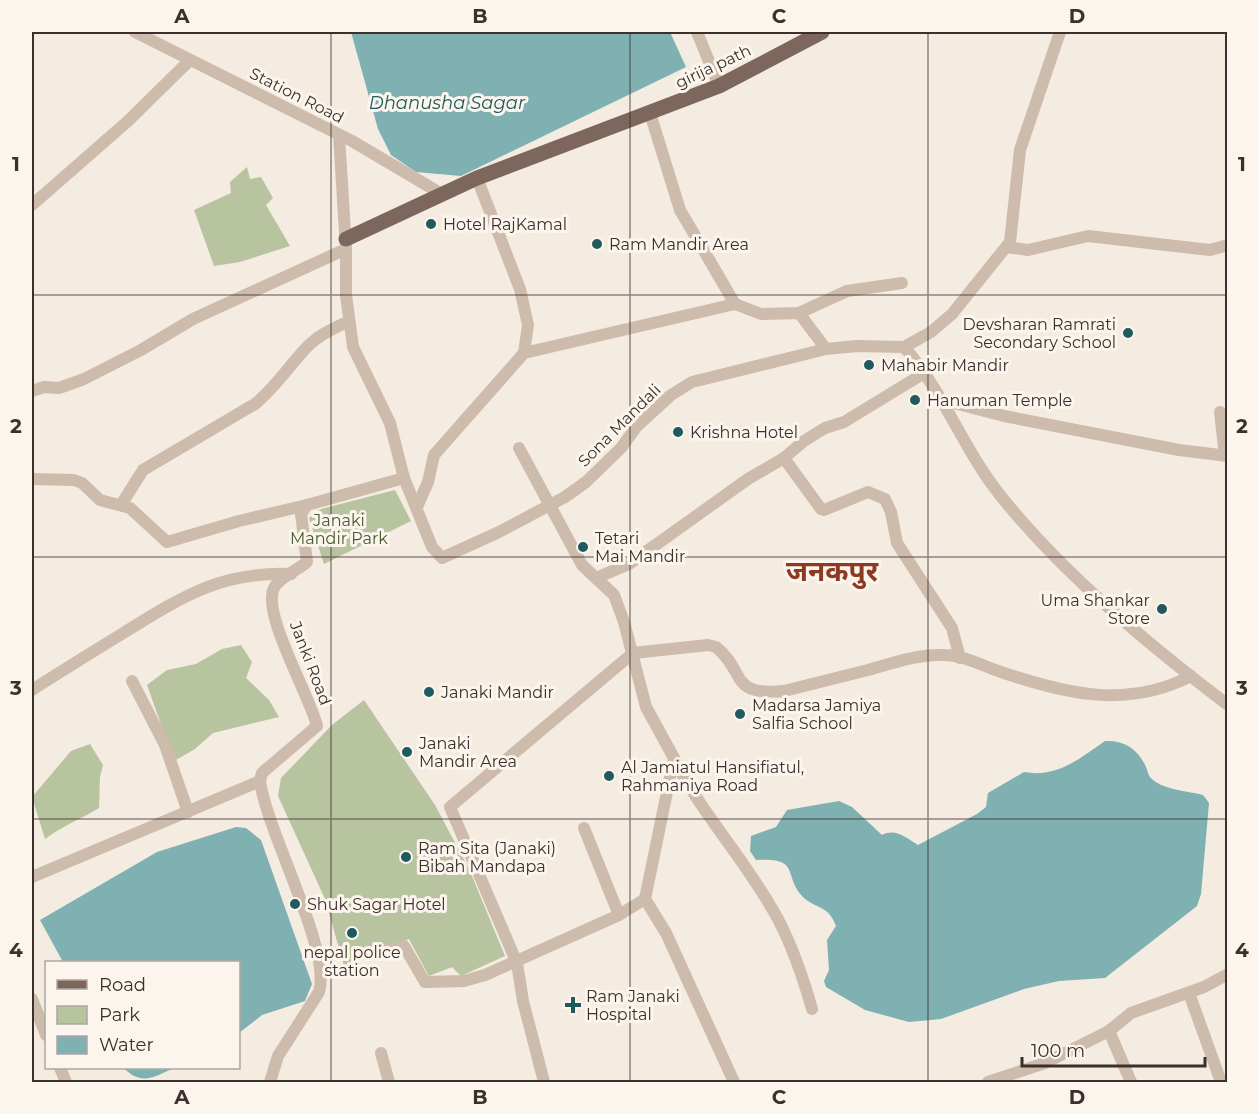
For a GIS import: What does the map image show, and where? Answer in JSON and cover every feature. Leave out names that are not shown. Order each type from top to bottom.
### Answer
[{"type":"main road","name":"girija path","points":[[346,244],[440,193],[719,86],[822,32]]},
{"type":"street","name":"Station Road","points":[[135,32],[159,36],[190,60],[339,135],[440,193]]},
{"type":"street","points":[[697,32],[719,86]]},
{"type":"street","points":[[1060,32],[1020,150],[1010,242],[952,314],[931,332],[904,347],[926,372],[999,494],[1038,538],[1080,580],[1227,705]]},
{"type":"street","points":[[32,205],[129,121],[190,60]]},
{"type":"street","points":[[650,113],[680,210],[735,304]]},
{"type":"street","points":[[339,135],[349,321],[353,347],[390,423],[404,478],[417,507]]},
{"type":"street","points":[[417,507],[428,482],[434,455],[524,353],[528,325],[520,290],[477,178]]},
{"type":"street","points":[[1007,247],[1028,250],[1088,236],[1210,250],[1227,245]]},
{"type":"street","points":[[32,391],[44,387],[59,388],[84,379],[141,350],[185,322],[346,244]]},
{"type":"street","points":[[524,353],[735,304],[761,314],[799,313],[847,291],[902,283]]},
{"type":"street","points":[[799,313],[826,349]]},
{"type":"street","points":[[121,505],[143,470],[255,404],[267,394],[310,345],[323,334],[349,321]]},
{"type":"street","name":"Sona Mandali","points":[[417,507],[432,547],[442,558],[548,505],[586,482],[621,448],[637,426],[671,395],[692,382],[826,349],[857,346],[904,347]]},
{"type":"street","points":[[596,578],[629,564],[748,479],[784,458],[825,428],[844,422],[926,372]]},
{"type":"street","points":[[942,400],[1004,416],[1179,450],[1226,456],[1220,412]]},
{"type":"street","points":[[519,448],[582,565],[614,595],[633,653],[646,707],[702,807],[777,918],[800,965],[812,1009]]},
{"type":"street","points":[[784,458],[821,509],[868,492],[885,499],[891,512],[897,543],[952,628],[960,658]]},
{"type":"street","points":[[32,479],[74,480],[82,483],[100,500],[121,505],[137,513],[158,536],[167,542],[404,478]]},
{"type":"street","name":"Janki Road","points":[[260,781],[262,773],[317,726],[286,653],[275,614],[272,593],[274,587],[307,562],[301,514],[307,506]]},
{"type":"street","points":[[32,690],[186,594],[238,577],[266,573],[291,574]]},
{"type":"street","points":[[544,1083],[523,1001],[516,963],[450,807],[633,653],[708,645],[716,647],[746,686],[755,691],[767,692],[784,691],[914,657],[947,655],[1044,687],[1079,694],[1111,696],[1141,694],[1171,687],[1191,676]]},
{"type":"street","points":[[132,681],[165,745],[188,812]]},
{"type":"street","points":[[675,761],[645,899],[666,933],[734,1083]]},
{"type":"street","points":[[32,877],[260,781],[306,919],[322,981],[319,992],[278,1056],[270,1083]]},
{"type":"street","points":[[584,828],[619,915]]},
{"type":"street","points":[[380,952],[405,947],[425,982],[464,981],[516,963],[619,915],[645,899]]},
{"type":"street","points":[[988,1083],[1045,1063],[1109,1031],[1131,1013],[1189,993],[1227,974]]},
{"type":"street","points":[[1189,993],[1221,1083]]},
{"type":"street","points":[[33,1007],[45,1033]]},
{"type":"street","points":[[1109,1031],[1131,1083]]},
{"type":"street","points":[[381,1053],[389,1083]]},
{"type":"street","points":[[60,1069],[66,1083]]},
{"type":"green space","points":[[247,167],[250,179],[261,177],[273,198],[266,205],[290,246],[240,262],[214,266],[194,210],[231,193],[230,182]]},
{"type":"green space","name":"Janaki Mandir Park","points":[[395,490],[411,521],[324,564],[309,518],[321,509]]},
{"type":"green space","points":[[241,645],[252,662],[246,678],[269,700],[279,717],[213,733],[195,749],[174,761],[147,685],[167,670],[196,664],[222,649]]},
{"type":"green space","points":[[364,700],[435,805],[469,869],[505,956],[461,976],[452,967],[429,976],[409,939],[344,966],[325,899],[278,796],[281,778],[332,725]]},
{"type":"green space","points":[[90,744],[103,765],[100,777],[99,808],[45,839],[32,797],[71,751]]},
{"type":"water","name":"Dhanusha Sagar","points":[[351,32],[670,32],[686,67],[461,176],[416,172],[391,155],[378,129]]},
{"type":"water","points":[[1105,741],[1118,742],[1130,747],[1143,761],[1150,777],[1158,783],[1203,795],[1209,803],[1201,894],[1197,906],[1105,978],[1059,981],[1024,989],[941,1019],[909,1022],[865,1010],[826,987],[824,981],[829,970],[827,940],[836,926],[833,919],[802,896],[796,888],[789,869],[780,861],[756,860],[750,851],[751,836],[776,827],[787,810],[839,801],[852,807],[882,835],[896,833],[918,845],[977,814],[986,807],[988,793],[1024,772],[1057,770]]},
{"type":"water","points":[[236,827],[246,828],[261,840],[312,984],[305,1001],[262,1015],[240,1032],[240,961],[62,961],[40,920],[157,852]]},
{"type":"water","points":[[125,1069],[172,1069],[148,1078],[130,1074]]},
{"type":"place","name":"Hotel RajKamal","points":[[431,224]]},
{"type":"place","name":"Ram Mandir Area","points":[[597,244]]},
{"type":"place","name":"Devsharan Ramrati Secondary School","points":[[1128,333]]},
{"type":"place","name":"Mahabir Mandir","points":[[869,365]]},
{"type":"place","name":"Hanuman Temple","points":[[915,400]]},
{"type":"place","name":"Krishna Hotel","points":[[678,432]]},
{"type":"place","name":"Tetari Mai Mandir","points":[[583,547]]},
{"type":"place","name":"Uma Shankar Store","points":[[1162,609]]},
{"type":"place","name":"Janaki Mandir","points":[[429,692]]},
{"type":"place","name":"Madarsa Jamiya Salfia School","points":[[740,714]]},
{"type":"place","name":"Janaki Mandir Area","points":[[407,752]]},
{"type":"place","name":"Al Jamiatul Hansifiatul, Rahmaniya Road","points":[[609,776]]},
{"type":"place","name":"Ram Sita (Janaki) Bibah Mandapa","points":[[406,857]]},
{"type":"place","name":"Shuk Sagar Hotel","points":[[295,904]]},
{"type":"place","name":"nepal police station","points":[[352,933]]},
{"type":"place","name":"Ram Janaki Hospital","points":[[573,1005]]},
{"type":"district","name":"जनकपुर","points":[[832,571]]}]
